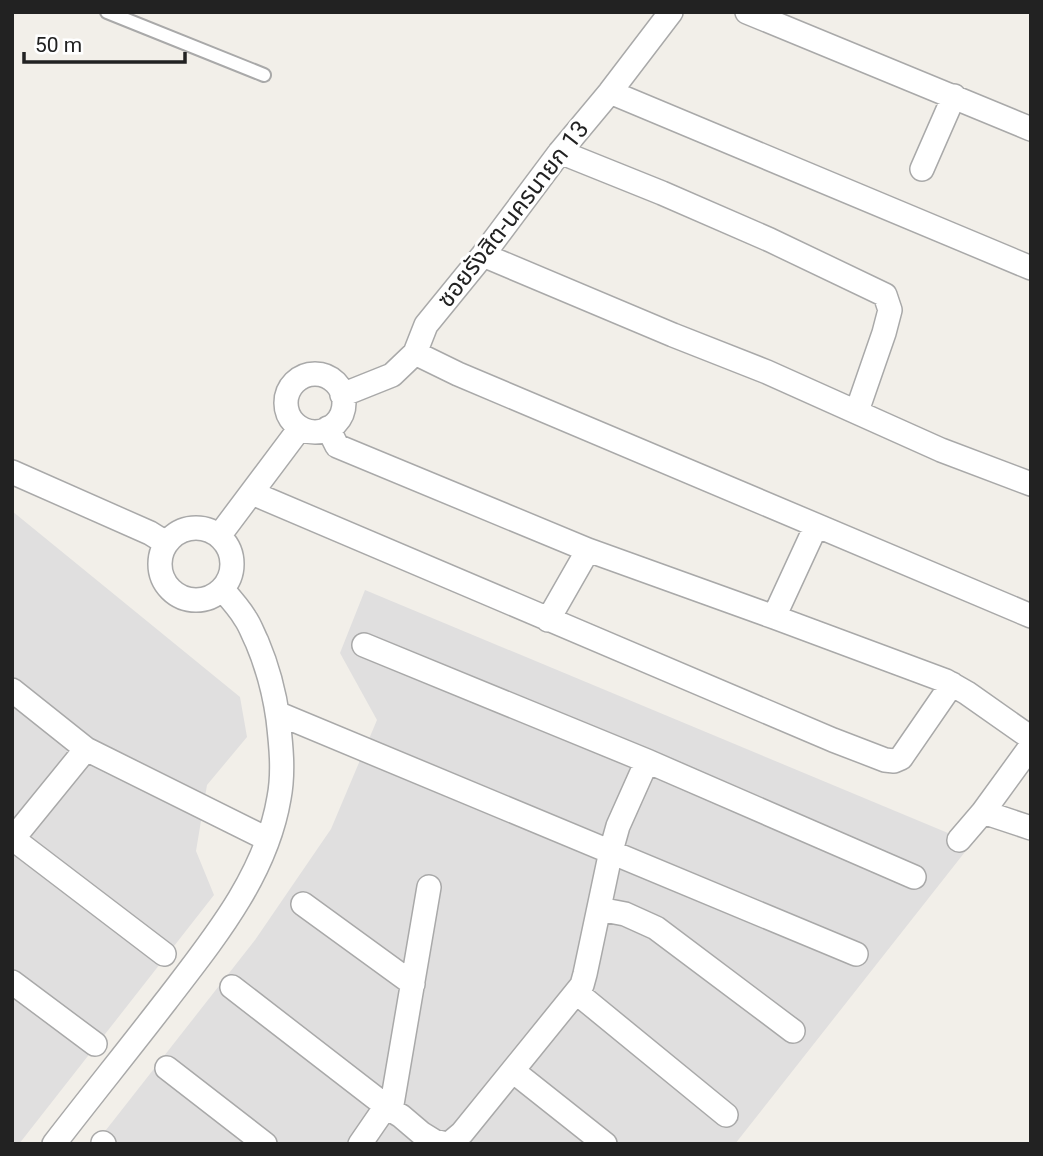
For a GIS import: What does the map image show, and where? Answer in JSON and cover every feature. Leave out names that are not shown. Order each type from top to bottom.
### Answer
[{"type":"street","name":"ซอยรังสิต-นครนายก 13","points":[[342,395],[392,374],[415,353],[426,325],[671,12]]},
{"type":"street","points":[[747,12],[1031,129]]},
{"type":"street","points":[[610,92],[1031,268]]},
{"type":"street","points":[[922,169],[954,96]]},
{"type":"street","points":[[560,152],[769,240],[885,295],[890,310],[857,411]]},
{"type":"street","points":[[483,255],[767,372],[941,450],[1031,484]]},
{"type":"street","points":[[415,353],[458,374],[1031,616]]},
{"type":"street","points":[[315,374],[332,380],[342,395],[342,414],[336,422],[319,432],[300,428],[292,422],[285,403],[292,385],[306,375],[315,374]]},
{"type":"street","points":[[219,536],[300,428]]},
{"type":"street","points":[[328,428],[337,446],[588,550],[952,684],[1031,738]]},
{"type":"street","points":[[12,472],[150,533],[166,543]]},
{"type":"street","points":[[252,493],[885,760],[894,761],[901,758],[952,684]]},
{"type":"street","points":[[774,617],[816,526]]},
{"type":"street","points":[[197,527],[219,536],[227,545],[232,568],[222,589],[201,600],[178,596],[162,578],[159,566],[160,554],[166,543],[174,534],[197,527]]},
{"type":"street","points":[[548,620],[588,550]]},
{"type":"street","points":[[54,1144],[189,971],[225,920],[248,884],[267,839],[280,797],[282,769],[273,684],[246,618],[222,589]]},
{"type":"street","points":[[364,645],[648,761],[914,877]]},
{"type":"street","points":[[12,690],[86,749],[267,839]]},
{"type":"street","points":[[277,713],[856,954]]},
{"type":"street","points":[[959,840],[1031,746]]},
{"type":"street","points":[[86,749],[13,839],[164,954]]},
{"type":"street","points":[[232,987],[421,1133],[434,1141],[447,1144],[462,1133],[582,985],[618,826],[648,761]]},
{"type":"street","points":[[983,812],[1031,828]]},
{"type":"street","points":[[391,1111],[429,887]]},
{"type":"street","points":[[303,904],[412,984]]},
{"type":"street","points":[[599,909],[625,914],[656,928],[793,1031]]},
{"type":"street","points":[[12,982],[95,1044]]},
{"type":"street","points":[[576,993],[726,1115]]},
{"type":"street","points":[[167,1068],[265,1144]]},
{"type":"street","points":[[513,1071],[605,1144]]},
{"type":"street","points":[[360,1144],[382,1112],[391,1111]]},
{"type":"lane","points":[[107,12],[264,75]]},
{"type":"shaded area","points":[[12,511],[240,697],[247,737],[207,785],[196,851],[214,895],[19,1144],[12,1144]]},
{"type":"shaded area","points":[[365,590],[972,843],[735,1144],[95,1144],[255,940],[331,829],[377,720],[340,653]]}]
